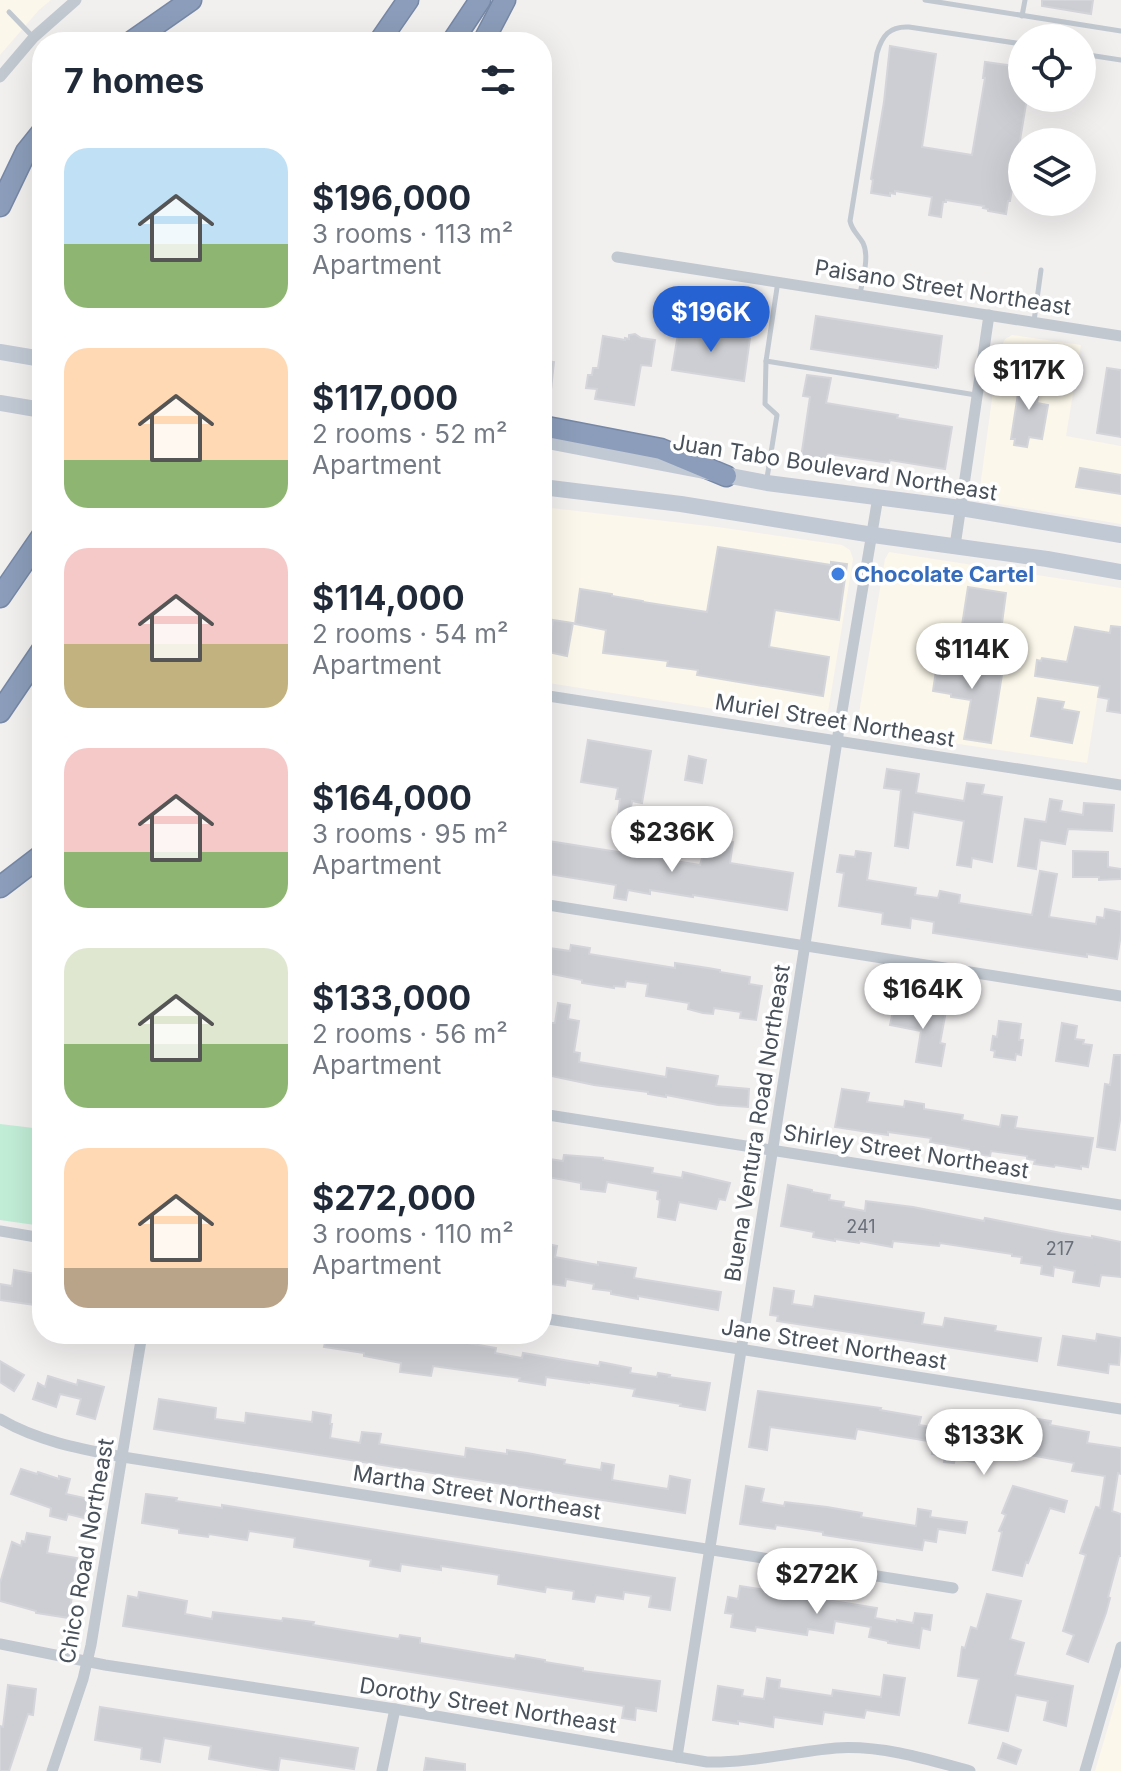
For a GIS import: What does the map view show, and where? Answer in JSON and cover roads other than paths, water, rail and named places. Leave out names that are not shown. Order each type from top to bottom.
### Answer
[{"type":"highway","points":[[145,32],[191,0]]},
{"type":"highway","points":[[386,32],[408,0]]},
{"type":"highway","points":[[459,32],[480,0]]},
{"type":"highway","points":[[488,32],[505,0]]},
{"type":"highway","points":[[0,206],[32,144]]},
{"type":"highway","points":[[552,428],[661,449],[726,476]]},
{"type":"highway","points":[[0,597],[32,551]]},
{"type":"highway","points":[[0,712],[32,665]]},
{"type":"highway","points":[[0,887],[32,863]]},
{"type":"main road","points":[[0,352],[32,357]]},
{"type":"main road","points":[[0,403],[32,408]]},
{"type":"main road","name":"Juan Tabo Boulevard Northeast","points":[[552,442],[767,483],[961,508],[1121,535]]},
{"type":"main road","points":[[552,488],[681,504],[1121,572]]},
{"type":"street","points":[[40,32],[76,0]]},
{"type":"street","points":[[0,77],[32,39]]},
{"type":"street","name":"Paisano Street Northeast","points":[[617,257],[1121,336]]},
{"type":"street","points":[[955,546],[989,315]]},
{"type":"street","name":"Buena Ventura Road Northeast","points":[[677,1757],[878,497]]},
{"type":"street","name":"Muriel Street Northeast","points":[[552,697],[1121,785]]},
{"type":"street","points":[[552,906],[1121,996]]},
{"type":"street","name":"Shirley Street Northeast","points":[[552,1116],[1121,1205]]},
{"type":"street","points":[[0,1231],[32,1236]]},
{"type":"street","name":"Jane Street Northeast","points":[[552,1320],[1121,1409]]},
{"type":"street","name":"Chico Road Northeast","points":[[52,1771],[88,1662],[140,1344]]},
{"type":"street","name":"Martha Street Northeast","points":[[0,1419],[47,1440],[123,1457],[953,1588]]},
{"type":"street","name":"Dorothy Street Northeast","points":[[0,1644],[88,1662],[395,1709],[707,1762],[731,1763],[837,1748],[870,1748],[926,1765],[970,1771]]},
{"type":"street","points":[[1085,1771],[1121,1647]]},
{"type":"street","points":[[382,1771],[395,1709]]},
{"type":"lane","points":[[925,0],[1121,31]]},
{"type":"lane","points":[[1022,16],[1025,0]]},
{"type":"lane","points":[[9,12],[32,35]]},
{"type":"lane","points":[[860,295],[866,254],[850,221],[877,53],[884,36],[895,28],[909,27],[1008,42]]},
{"type":"lane","points":[[1096,56],[1121,60]]},
{"type":"lane","points":[[1034,322],[1041,270]]},
{"type":"lane","points":[[767,483],[777,415],[765,404],[766,361],[778,281]]},
{"type":"lane","points":[[766,361],[977,396]]},
{"type":"place","name":"Chocolate Cartel","points":[[838,574]]}]
